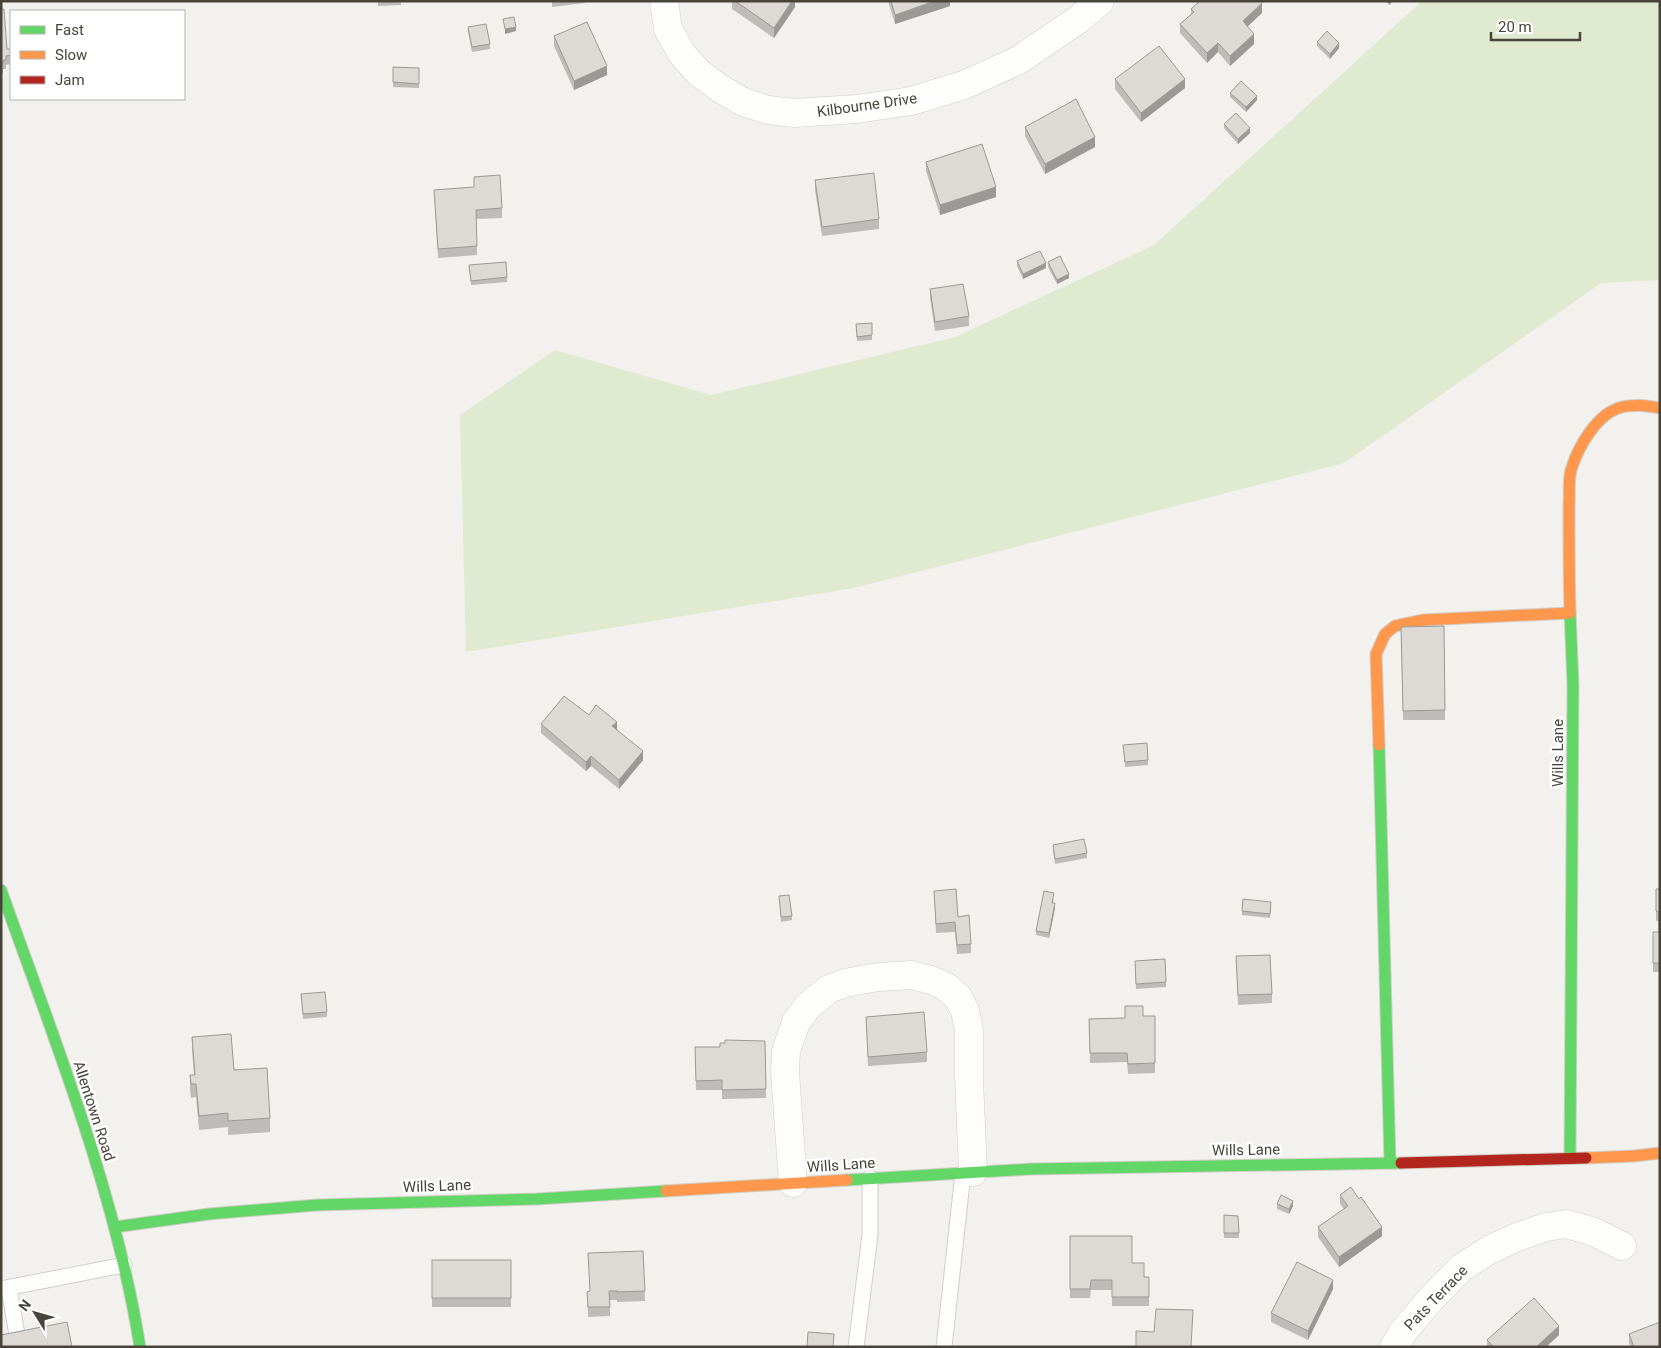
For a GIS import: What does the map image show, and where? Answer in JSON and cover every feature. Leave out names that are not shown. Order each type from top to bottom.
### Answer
[{"type":"street","name":"Kilbourne Drive","points":[[664,1],[668,29],[682,54],[699,73],[743,102],[768,110],[794,113],[856,109],[911,101],[964,85],[1019,60],[1079,19],[1100,1]]},
{"type":"street","name":"Wills Lane","points":[[1570,1158],[1574,685],[1568,564],[1570,472],[1576,455],[1586,438],[1606,415],[1620,407],[1638,405],[1660,408]]},
{"type":"street","points":[[1390,1163],[1376,654],[1385,634],[1395,626],[1423,620],[1570,613]]},
{"type":"street","name":"Allentown Road","points":[[1,890],[8,934],[70,1082],[115,1227],[134,1309],[140,1347]]},
{"type":"street","points":[[793,1183],[785,1072],[786,1051],[796,1022],[808,1006],[829,989],[845,983],[878,977],[912,976],[932,980],[945,986],[958,997],[965,1011],[969,1031],[968,1172]]},
{"type":"street","name":"Wills Lane","points":[[115,1227],[209,1214],[317,1205],[536,1198],[968,1172],[1031,1169],[1471,1162],[1634,1156],[1660,1153]]},
{"type":"street","name":"Pats Terrace","points":[[1394,1347],[1403,1332],[1429,1301],[1461,1268],[1489,1250],[1517,1237],[1546,1227],[1567,1224],[1594,1232],[1622,1246]]},
{"type":"lane","points":[[944,1347],[968,1172]]},
{"type":"lane","points":[[856,1347],[870,1235],[870,1178]]},
{"type":"lane","points":[[18,1341],[5,1289],[124,1265]]},
{"type":"green space","points":[[1422,1],[1660,1],[1660,280],[1601,283],[1344,463],[854,588],[466,652],[460,415],[555,350],[711,395],[955,337],[1154,245]]},
{"type":"building","points":[[735,1],[792,1],[774,28]]},
{"type":"building","points":[[891,1],[935,1],[895,15]]},
{"type":"building","points":[[1200,1],[1260,1],[1262,3],[1243,21],[1254,34],[1230,56],[1218,43],[1207,53],[1180,24],[1194,12],[1191,9]]},
{"type":"building","points":[[1,9],[4,9],[7,49],[10,49],[10,55],[6,56],[6,60],[3,60],[3,63],[1,63]]},
{"type":"building","points":[[514,17],[516,27],[505,29],[503,19]]},
{"type":"building","points":[[587,22],[607,66],[574,81],[554,36]]},
{"type":"building","points":[[486,24],[490,44],[472,47],[468,27]]},
{"type":"building","points":[[1327,31],[1339,43],[1330,54],[1317,42]]},
{"type":"building","points":[[1159,46],[1185,79],[1141,113],[1115,79]]},
{"type":"building","points":[[393,67],[419,68],[419,84],[393,82]]},
{"type":"building","points":[[1241,81],[1257,96],[1246,107],[1230,93]]},
{"type":"building","points":[[1076,99],[1095,137],[1045,164],[1025,127]]},
{"type":"building","points":[[1236,113],[1250,128],[1238,139],[1224,124]]},
{"type":"building","points":[[982,144],[996,187],[940,205],[926,162]]},
{"type":"building","points":[[874,173],[879,219],[822,227],[815,180]]},
{"type":"building","points":[[500,175],[502,208],[476,210],[477,246],[438,249],[434,190],[474,187],[474,177]]},
{"type":"building","points":[[1040,251],[1046,263],[1023,274],[1017,261]]},
{"type":"building","points":[[1060,256],[1069,274],[1057,280],[1048,262]]},
{"type":"building","points":[[506,262],[507,277],[471,281],[469,265]]},
{"type":"building","points":[[963,284],[969,316],[935,322],[930,289]]},
{"type":"building","points":[[872,323],[872,335],[857,337],[856,324]]},
{"type":"building","points":[[1444,626],[1445,710],[1403,711],[1401,627]]},
{"type":"building","points":[[564,696],[589,715],[596,705],[617,722],[612,726],[643,751],[619,780],[591,756],[586,762],[541,724]]},
{"type":"building","points":[[1147,743],[1148,760],[1125,762],[1123,745]]},
{"type":"building","points":[[1084,839],[1087,853],[1055,859],[1053,845]]},
{"type":"building","points":[[956,889],[958,917],[969,915],[971,944],[957,945],[955,922],[936,924],[934,891]]},
{"type":"building","points":[[1656,889],[1660,889],[1660,963],[1653,963],[1653,932],[1659,932],[1659,912],[1656,911]]},
{"type":"building","points":[[1044,891],[1054,893],[1052,903],[1055,903],[1049,933],[1036,931]]},
{"type":"building","points":[[789,895],[792,916],[781,917],[779,896]]},
{"type":"building","points":[[1243,899],[1271,902],[1270,914],[1242,911]]},
{"type":"building","points":[[1270,955],[1272,994],[1238,995],[1236,956]]},
{"type":"building","points":[[1165,959],[1166,982],[1136,984],[1135,961]]},
{"type":"building","points":[[325,992],[327,1012],[303,1014],[301,994]]},
{"type":"building","points":[[1125,1006],[1143,1006],[1143,1016],[1155,1016],[1155,1063],[1128,1064],[1127,1053],[1090,1053],[1089,1019],[1125,1018]]},
{"type":"building","points":[[924,1012],[927,1052],[868,1057],[866,1017]]},
{"type":"building","points":[[231,1034],[234,1070],[267,1068],[270,1118],[228,1121],[228,1113],[199,1116],[196,1084],[191,1084],[190,1075],[195,1075],[192,1037]]},
{"type":"building","points":[[725,1040],[765,1041],[766,1089],[722,1090],[722,1080],[696,1081],[695,1047],[720,1047],[720,1043],[725,1043]]},
{"type":"building","points":[[1351,1187],[1359,1199],[1361,1197],[1382,1227],[1339,1257],[1318,1227],[1348,1206],[1340,1195]]},
{"type":"building","points":[[1281,1195],[1293,1201],[1289,1209],[1277,1204]]},
{"type":"building","points":[[1224,1215],[1238,1216],[1239,1233],[1224,1233]]},
{"type":"building","points":[[1070,1236],[1132,1236],[1132,1263],[1144,1263],[1144,1277],[1149,1277],[1149,1297],[1112,1297],[1112,1280],[1091,1280],[1090,1289],[1070,1289]]},
{"type":"building","points":[[643,1251],[645,1291],[609,1291],[610,1307],[588,1307],[587,1292],[590,1291],[588,1253]]},
{"type":"building","points":[[432,1260],[511,1260],[511,1298],[432,1298]]},
{"type":"building","points":[[1297,1262],[1333,1280],[1308,1331],[1271,1313]]},
{"type":"building","points":[[1534,1298],[1559,1326],[1536,1347],[1494,1347],[1487,1340]]},
{"type":"building","points":[[1156,1309],[1193,1310],[1191,1347],[1136,1347],[1136,1331],[1154,1332]]},
{"type":"building","points":[[67,1322],[72,1347],[1,1347],[1,1335]]},
{"type":"building","points":[[1660,1322],[1660,1347],[1634,1347],[1629,1334]]},
{"type":"building","points":[[808,1332],[834,1334],[833,1347],[807,1347]]},
{"type":"traffic: fast","points":[[1570,612],[1573,685],[1570,1158]]},
{"type":"traffic: fast","points":[[1379,745],[1390,1163]]},
{"type":"traffic: fast","points":[[1,890],[62,1059],[99,1173],[129,1288],[140,1347]]},
{"type":"traffic: fast","points":[[847,1180],[1031,1169],[1401,1163]]},
{"type":"traffic: fast","points":[[115,1227],[209,1214],[317,1205],[537,1199],[666,1191]]},
{"type":"traffic: slow","points":[[1570,612],[1569,483],[1571,470],[1578,451],[1590,432],[1604,416],[1613,410],[1632,406],[1660,408]]},
{"type":"traffic: slow","points":[[1379,745],[1376,654],[1385,634],[1395,626],[1423,620],[1570,613]]},
{"type":"traffic: slow","points":[[1586,1158],[1660,1153]]},
{"type":"traffic: slow","points":[[666,1191],[847,1180]]},
{"type":"traffic: jam","points":[[1401,1163],[1586,1158]]}]
